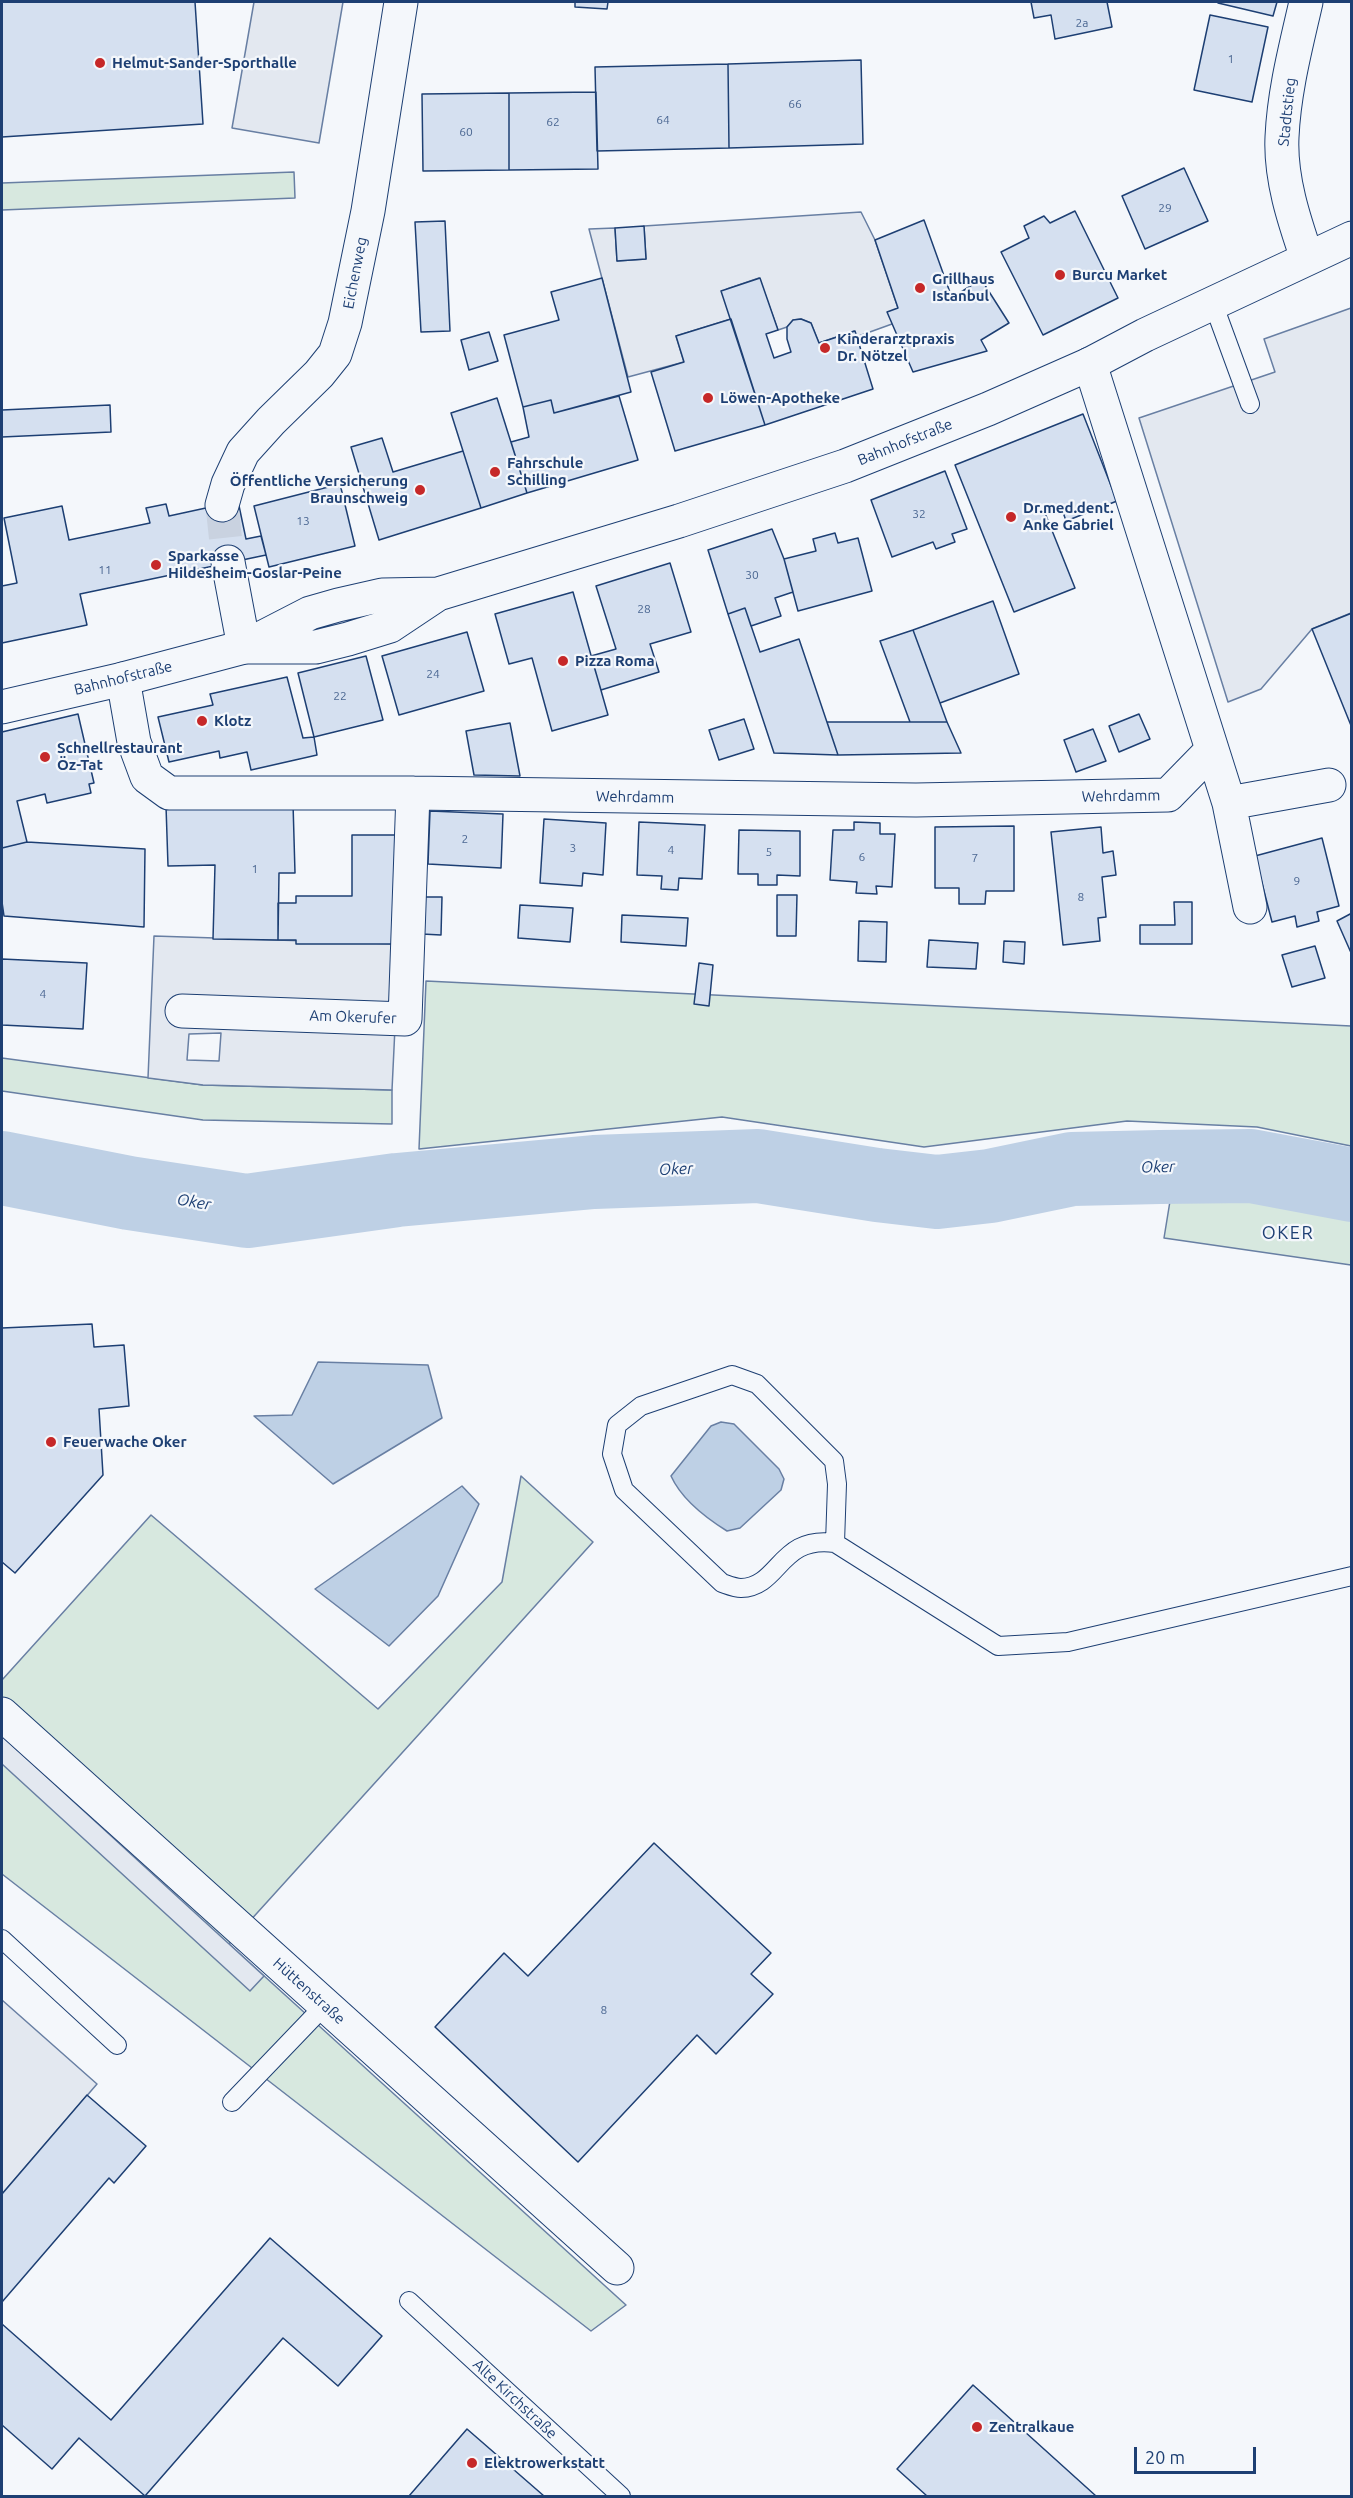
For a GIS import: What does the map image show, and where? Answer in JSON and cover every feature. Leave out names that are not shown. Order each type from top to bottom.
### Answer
[{"type":"street","name":"Eichenweg","points":[[222,505],[228,484],[243,452],[320,374],[335,354],[345,323],[368,211],[401,2]]},
{"type":"street","name":"Stadtstieg","points":[[1306,2],[1286,95],[1282,138],[1285,178],[1295,222],[1307,258]]},
{"type":"street","name":"Bahnhofstraße","points":[[2,706],[123,679],[244,648],[310,613],[328,608],[382,595],[438,594],[679,521],[845,466],[977,414],[1090,364],[1352,238]]},
{"type":"street","points":[[1090,364],[1229,803],[1250,907]]},
{"type":"street","points":[[228,562],[244,648]]},
{"type":"street","name":"Wehrdamm","points":[[123,679],[134,742],[147,777],[169,793],[413,793],[916,800],[1168,795],[1211,751]]},
{"type":"street","points":[[1229,803],[1329,785]]},
{"type":"street","name":"Am Okerufer","points":[[182,1011],[405,1018],[413,793]]},
{"type":"street","name":"Hüttenstraße","points":[[2,1714],[617,2268]]},
{"type":"lane","points":[[1213,303],[1250,404]]},
{"type":"lane","points":[[835,1543],[837,1484],[834,1461],[757,1384],[732,1375],[641,1406],[617,1425],[612,1454],[624,1490],[722,1583],[741,1588],[764,1580],[794,1550],[806,1543],[820,1541],[835,1543],[998,1646],[1068,1642],[1352,1576]]},
{"type":"lane","points":[[2,1939],[117,2045]]},
{"type":"lane","points":[[232,2102],[325,2005]]},
{"type":"lane","name":"Alte Kirchstraße","points":[[409,2301],[621,2496]]},
{"type":"shaded area","points":[[254,2],[343,2],[319,143],[232,128]]},
{"type":"shaded area","points":[[294,172],[295,198],[2,210],[2,183]]},
{"type":"shaded area","points":[[861,212],[875,240],[898,308],[892,324],[856,337],[854,331],[819,343],[811,323],[801,319],[793,320],[787,327],[778,330],[759,278],[727,289],[731,319],[676,336],[684,362],[628,377],[589,229],[615,228],[617,261],[646,259],[644,226]]},
{"type":"shaded area","points":[[1351,308],[1351,613],[1312,629],[1261,689],[1228,702],[1139,418],[1275,372],[1264,339]]},
{"type":"shaded area","points":[[154,936],[399,944],[392,1090],[203,1085],[148,1078]],"holes":[[[221,1033],[219,1061],[187,1060],[189,1034]]]},
{"type":"shaded area","points":[[426,981],[1351,1026],[1351,1146],[1257,1127],[1127,1121],[924,1147],[722,1117],[419,1149]]},
{"type":"shaded area","points":[[2,1058],[203,1085],[392,1090],[392,1124],[203,1120],[2,1091]]},
{"type":"shaded area","points":[[1239,1193],[1351,1210],[1351,1265],[1164,1238],[1171,1195]]},
{"type":"shaded area","points":[[521,1476],[593,1542],[229,1944],[626,2305],[591,2331],[2,1874],[2,1680],[151,1515],[378,1709],[502,1582]]},
{"type":"shaded area","points":[[2,1736],[264,1976],[250,1991],[2,1764]]},
{"type":"shaded area","points":[[2,2000],[97,2084],[2,2194]]},
{"type":"water","points":[[318,1362],[428,1365],[442,1418],[333,1484],[254,1416],[292,1415]]},
{"type":"water","points":[[721,1422],[734,1424],[779,1469],[784,1479],[781,1490],[740,1528],[727,1531],[695,1507],[681,1492],[671,1476],[711,1426]]},
{"type":"water","points":[[462,1486],[479,1504],[438,1596],[389,1646],[315,1589]]},
{"type":"building","name":"Helmut-Sander-Sporthalle","points":[[2,2],[195,2],[203,124],[2,137]]},
{"type":"building","points":[[575,2],[608,2],[607,9],[575,7]]},
{"type":"building","points":[[1031,2],[1107,2],[1112,27],[1055,39],[1051,15],[1034,18]]},
{"type":"building","points":[[1218,2],[1277,2],[1273,16]]},
{"type":"building","points":[[1210,15],[1268,27],[1252,102],[1194,90]]},
{"type":"building","points":[[861,60],[863,144],[729,148],[728,64]]},
{"type":"building","points":[[728,64],[729,148],[597,151],[595,67]]},
{"type":"building","points":[[596,92],[598,169],[509,170],[509,93]]},
{"type":"building","points":[[509,93],[509,170],[423,171],[422,94]]},
{"type":"building","points":[[1184,168],[1208,221],[1145,249],[1122,196]]},
{"type":"building","name":"Burcu Market","points":[[1075,211],[1118,298],[1043,335],[1001,252],[1029,238],[1024,226],[1044,216],[1050,223]]},
{"type":"building","name":"Grillhaus Istanbul","points":[[924,220],[952,298],[981,279],[1009,323],[981,340],[987,351],[913,372],[887,312],[898,308],[875,240]]},
{"type":"building","points":[[445,221],[450,331],[421,332],[415,222]]},
{"type":"building","points":[[644,226],[646,259],[617,261],[615,228]]},
{"type":"building","points":[[602,278],[631,392],[554,413],[551,400],[523,407],[504,335],[559,320],[551,292]]},
{"type":"building","name":"Kinderarztpraxis Dr. Nötzel","points":[[760,278],[778,330],[766,334],[774,358],[791,352],[787,339],[787,327],[793,320],[801,319],[811,323],[819,343],[855,331],[873,389],[765,425],[721,291]]},
{"type":"building","name":"Löwen-Apotheke","points":[[731,319],[765,425],[675,451],[651,372],[684,362],[676,336]]},
{"type":"building","points":[[489,332],[498,361],[469,370],[461,340]]},
{"type":"building","points":[[619,396],[638,460],[527,493],[511,442],[529,437],[523,407],[551,400],[554,413]]},
{"type":"building","name":"Fahrschule Schilling","points":[[497,398],[527,493],[481,508],[451,413]]},
{"type":"building","points":[[110,405],[111,432],[2,437],[2,410]]},
{"type":"building","name":"Dr.med.dent. Anke Gabriel","points":[[1083,414],[1117,501],[1066,521],[1061,506],[1045,513],[1075,588],[1014,612],[955,465]]},
{"type":"building","name":"Öffentliche Versicherung Braunschweig","points":[[382,438],[393,472],[463,451],[481,508],[379,540],[351,447]]},
{"type":"building","points":[[945,471],[967,529],[952,534],[955,542],[936,549],[933,542],[892,557],[871,500]]},
{"type":"building","points":[[340,484],[355,546],[269,567],[254,506]]},
{"type":"building","points":[[238,501],[246,539],[261,536],[266,555],[80,594],[87,625],[2,643],[2,586],[17,583],[4,518],[62,506],[69,540],[150,523],[146,508],[166,504],[169,516]]},
{"type":"building","points":[[772,529],[784,559],[793,592],[775,598],[781,616],[751,626],[745,608],[728,614],[708,550]]},
{"type":"building","points":[[835,533],[838,543],[858,538],[872,591],[798,611],[784,559],[816,551],[813,539]]},
{"type":"building","points":[[670,563],[691,632],[650,644],[659,672],[601,690],[591,656],[616,649],[596,586]]},
{"type":"building","name":"Pizza Roma","points":[[573,592],[608,715],[552,731],[532,658],[509,664],[495,614]]},
{"type":"building","points":[[993,601],[1019,674],[940,703],[913,630]]},
{"type":"building","points":[[745,608],[760,652],[799,639],[838,755],[774,753],[728,614]]},
{"type":"building","points":[[1352,613],[1352,728],[1312,629]]},
{"type":"building","points":[[913,630],[947,722],[910,722],[880,641]]},
{"type":"building","points":[[467,632],[484,691],[399,715],[382,656]]},
{"type":"building","points":[[366,656],[383,720],[314,737],[298,673]]},
{"type":"building","points":[[287,677],[303,738],[314,737],[317,755],[251,770],[247,752],[220,758],[219,751],[169,762],[158,717],[213,705],[210,694]]},
{"type":"building","name":"Schnellrestaurant Öz-Tat","points":[[78,714],[94,783],[89,784],[91,793],[47,803],[45,794],[17,801],[27,842],[2,848],[2,732]]},
{"type":"building","points":[[1139,714],[1150,739],[1119,752],[1109,726]]},
{"type":"building","points":[[744,719],[754,749],[719,760],[709,730]]},
{"type":"building","points":[[827,722],[947,722],[961,753],[838,755]]},
{"type":"building","points":[[510,723],[520,776],[474,775],[466,731]]},
{"type":"building","points":[[1093,729],[1106,761],[1076,772],[1064,740]]},
{"type":"building","points":[[293,803],[295,873],[279,873],[278,940],[213,939],[215,865],[168,866],[166,806]]},
{"type":"building","points":[[430,811],[503,814],[501,868],[428,864]]},
{"type":"building","points":[[544,819],[606,823],[603,875],[583,873],[582,886],[540,883]]},
{"type":"building","points":[[639,822],[705,825],[702,879],[679,878],[678,890],[661,889],[662,876],[637,875]]},
{"type":"building","points":[[854,822],[880,823],[880,834],[895,834],[892,887],[876,886],[877,894],[856,893],[857,882],[830,880],[833,830],[854,830]]},
{"type":"building","points":[[1014,826],[1014,891],[986,891],[985,904],[959,904],[959,888],[935,888],[935,827]]},
{"type":"building","points":[[1101,827],[1103,853],[1113,851],[1116,875],[1102,877],[1106,917],[1098,918],[1100,941],[1063,945],[1051,832]]},
{"type":"building","points":[[739,830],[800,831],[800,876],[777,875],[777,885],[758,885],[758,874],[738,874]]},
{"type":"building","points":[[352,835],[399,835],[399,944],[296,944],[296,940],[278,940],[278,903],[296,903],[296,896],[352,896]]},
{"type":"building","points":[[1322,838],[1339,906],[1317,912],[1319,921],[1297,927],[1295,916],[1272,922],[1255,856]]},
{"type":"building","points":[[27,842],[145,849],[144,927],[4,916],[2,848]]},
{"type":"building","points":[[777,895],[797,895],[796,936],[777,936]]},
{"type":"building","points":[[424,897],[442,897],[441,935],[422,934]]},
{"type":"building","points":[[1174,902],[1192,902],[1192,944],[1140,944],[1140,925],[1175,925]]},
{"type":"building","points":[[520,905],[573,908],[570,942],[518,938]]},
{"type":"building","points":[[1352,913],[1352,955],[1337,921]]},
{"type":"building","points":[[622,915],[688,918],[686,946],[621,942]]},
{"type":"building","points":[[859,921],[887,922],[886,962],[858,961]]},
{"type":"building","points":[[929,940],[978,943],[976,969],[927,967]]},
{"type":"building","points":[[1004,941],[1025,942],[1024,964],[1003,962]]},
{"type":"building","points":[[1315,946],[1325,978],[1292,987],[1282,955]]},
{"type":"building","points":[[2,959],[87,963],[83,1029],[2,1025]]},
{"type":"building","points":[[699,963],[713,965],[709,1006],[694,1004]]},
{"type":"building","name":"Feuerwache Oker","points":[[92,1324],[94,1347],[124,1345],[129,1406],[99,1409],[103,1475],[15,1573],[2,1562],[2,1328]]},
{"type":"building","points":[[654,1843],[771,1953],[751,1974],[773,1994],[716,2054],[697,2035],[578,2162],[435,2027],[504,1953],[528,1976]]},
{"type":"building","points":[[87,2095],[146,2146],[114,2183],[109,2178],[2,2302],[2,2194]]},
{"type":"building","points":[[270,2238],[382,2336],[338,2386],[283,2338],[145,2496],[79,2438],[52,2469],[2,2425],[2,2324],[111,2420]]},
{"type":"building","name":"Zentralkaue","points":[[973,2385],[1096,2496],[927,2496],[897,2469]]},
{"type":"building","name":"Elektrowerkstatt","points":[[467,2429],[544,2496],[409,2496]]},
{"type":"waterway","name":"Oker","points":[[2,1168],[129,1193],[247,1211],[397,1190],[594,1172],[758,1166],[937,1192],[990,1186],[1072,1169],[1160,1167],[1251,1166],[1352,1185]]},
{"type":"tunnel","points":[[222,505],[228,562]]},
{"type":"place","name":"Helmut-Sander-Sporthalle","points":[[100,63]]},
{"type":"place","name":"Burcu Market","points":[[1060,275]]},
{"type":"place","name":"Grillhaus Istanbul","points":[[920,288]]},
{"type":"place","name":"Kinderarztpraxis Dr. Nötzel","points":[[825,348]]},
{"type":"place","name":"Löwen-Apotheke","points":[[708,398]]},
{"type":"place","name":"Fahrschule Schilling","points":[[495,472]]},
{"type":"place","name":"Öffentliche Versicherung Braunschweig","points":[[420,490]]},
{"type":"place","name":"Dr.med.dent. Anke Gabriel","points":[[1011,517]]},
{"type":"place","name":"Sparkasse Hildesheim-Goslar-Peine","points":[[156,565]]},
{"type":"place","name":"Pizza Roma","points":[[563,661]]},
{"type":"place","name":"Klotz","points":[[202,721]]},
{"type":"place","name":"Schnellrestaurant Öz-Tat","points":[[45,757]]},
{"type":"place","name":"Feuerwache Oker","points":[[51,1442]]},
{"type":"place","name":"Zentralkaue","points":[[977,2427]]},
{"type":"place","name":"Elektrowerkstatt","points":[[472,2463]]},
{"type":"district","name":"OKER","points":[[1288,1233]]}]
